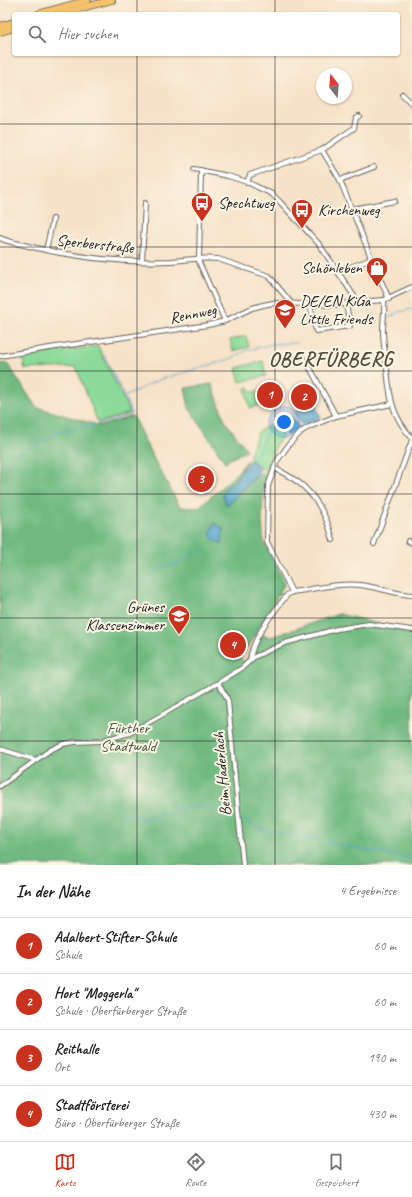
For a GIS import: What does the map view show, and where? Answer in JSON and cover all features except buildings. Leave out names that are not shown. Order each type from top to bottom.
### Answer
[{"type":"highway","points":[[45,12],[88,0]]},
{"type":"highway","points":[[67,12],[112,0]]},
{"type":"highway","points":[[0,26],[12,23]]},
{"type":"highway","points":[[0,32],[12,29]]},
{"type":"street","points":[[402,94],[412,104]]},
{"type":"street","points":[[247,182],[250,175],[322,150],[354,128],[356,118],[359,116]]},
{"type":"street","points":[[322,150],[340,180],[370,252],[370,258],[367,261],[338,271]]},
{"type":"street","points":[[340,180],[374,167]]},
{"type":"street","points":[[194,169],[228,176],[247,182],[272,194],[319,244],[358,302]]},
{"type":"street","points":[[201,170],[200,266],[225,321]]},
{"type":"street","points":[[352,209],[394,201]]},
{"type":"street","name":"Sperberstraße","points":[[142,261],[145,203]]},
{"type":"street","name":"Sperberstraße","points":[[46,250],[53,220]]},
{"type":"street","name":"Sperberstraße","points":[[0,238],[75,256],[104,259],[172,261],[199,258],[218,258],[269,276],[291,303]]},
{"type":"street","points":[[378,274],[389,299]]},
{"type":"street","name":"Rennweg","points":[[0,356],[208,325],[225,321],[252,308],[273,303],[335,305],[384,300],[412,287]]},
{"type":"street","points":[[374,544],[412,439],[398,419],[392,404],[383,335],[384,300]]},
{"type":"street","points":[[310,305],[316,331],[350,326],[346,304]]},
{"type":"street","points":[[303,359],[310,368],[336,416]]},
{"type":"street","points":[[292,592],[267,542],[268,486],[274,468],[283,452],[302,431],[316,423],[336,416],[392,404]]},
{"type":"street","points":[[274,468],[303,486],[310,494],[328,522],[333,540]]},
{"type":"street","points":[[250,661],[251,651],[265,625],[287,595],[292,592],[338,585],[361,585],[398,594],[412,595]]},
{"type":"street","points":[[0,786],[50,750],[63,744],[100,741],[130,733],[218,683],[264,652],[285,643],[337,629],[369,624],[412,630]]},
{"type":"street","name":"Beim Haderlach","points":[[218,683],[228,701],[243,865]]},
{"type":"street","points":[[0,749],[36,760]]},
{"type":"green space","points":[[246,336],[249,347],[233,351],[230,340]]},
{"type":"green space","points":[[98,346],[130,413],[98,423],[76,367],[25,369],[22,356]]},
{"type":"green space","points":[[263,361],[266,376],[240,382],[236,368]]},
{"type":"green space","name":"Fürther Stadtwald","points":[[0,363],[8,364],[36,407],[101,426],[133,416],[149,450],[180,507],[198,508],[233,477],[248,460],[234,481],[224,489],[223,496],[227,505],[260,473],[268,475],[263,491],[262,523],[264,542],[285,583],[247,648],[230,635],[220,648],[233,652],[245,662],[262,635],[271,637],[339,614],[412,632],[412,865],[0,865]]},
{"type":"green space","points":[[212,384],[225,421],[247,450],[225,462],[189,408],[185,388]]},
{"type":"green space","points":[[249,387],[250,392],[257,391],[260,405],[250,408],[245,388]]},
{"type":"green space","points":[[273,423],[283,436],[276,444],[265,471],[249,458],[258,432]]},
{"type":"water","points":[[313,401],[321,417],[305,424],[301,424],[294,413]]},
{"type":"water","points":[[291,415],[300,428],[287,436],[277,425]]},
{"type":"water","points":[[250,460],[260,469],[256,476],[227,505],[223,496],[224,490],[235,481]]},
{"type":"water","points":[[214,523],[223,528],[222,544],[213,539],[210,534]]},
{"type":"waterway","points":[[389,318],[399,312],[412,309]]},
{"type":"waterway","points":[[50,437],[57,432],[101,424],[132,414],[124,397],[158,380],[230,359],[248,350],[272,344],[297,343]]},
{"type":"waterway","points":[[104,355],[124,396]]},
{"type":"waterway","points":[[254,461],[268,429],[277,428]]},
{"type":"waterway","points":[[12,460],[29,447],[46,440]]},
{"type":"waterway","points":[[7,468],[9,464]]},
{"type":"waterway","points":[[135,592],[152,573],[184,561],[192,553],[205,550]]},
{"type":"waterway","points":[[121,811],[148,818],[153,818],[164,813],[200,807],[216,808],[233,813]]},
{"type":"waterway","points":[[241,819],[258,828],[279,832]]},
{"type":"waterway","points":[[281,833],[318,840]]},
{"type":"waterway","points":[[325,842],[412,859]]},
{"type":"place","name":"Spechtweg","points":[[202,222]]},
{"type":"place","name":"Kirchenweg","points":[[302,230]]},
{"type":"place","name":"Schönleben","points":[[377,288]]},
{"type":"place","name":"DE/EN KiGa Little Friends","points":[[285,330]]},
{"type":"place","name":"Adalbert-Stifter-Schule","points":[[270,395]]},
{"type":"place","name":"Hort \"Moggerla\"","points":[[304,397]]},
{"type":"place","name":"Reithalle","points":[[201,479]]},
{"type":"place","name":"Grünes Klassenzimmer","points":[[179,636]]},
{"type":"place","name":"Stadtförsterei","points":[[233,645]]},
{"type":"district","name":"OBERFÜRBERG","points":[[331,359]]}]
